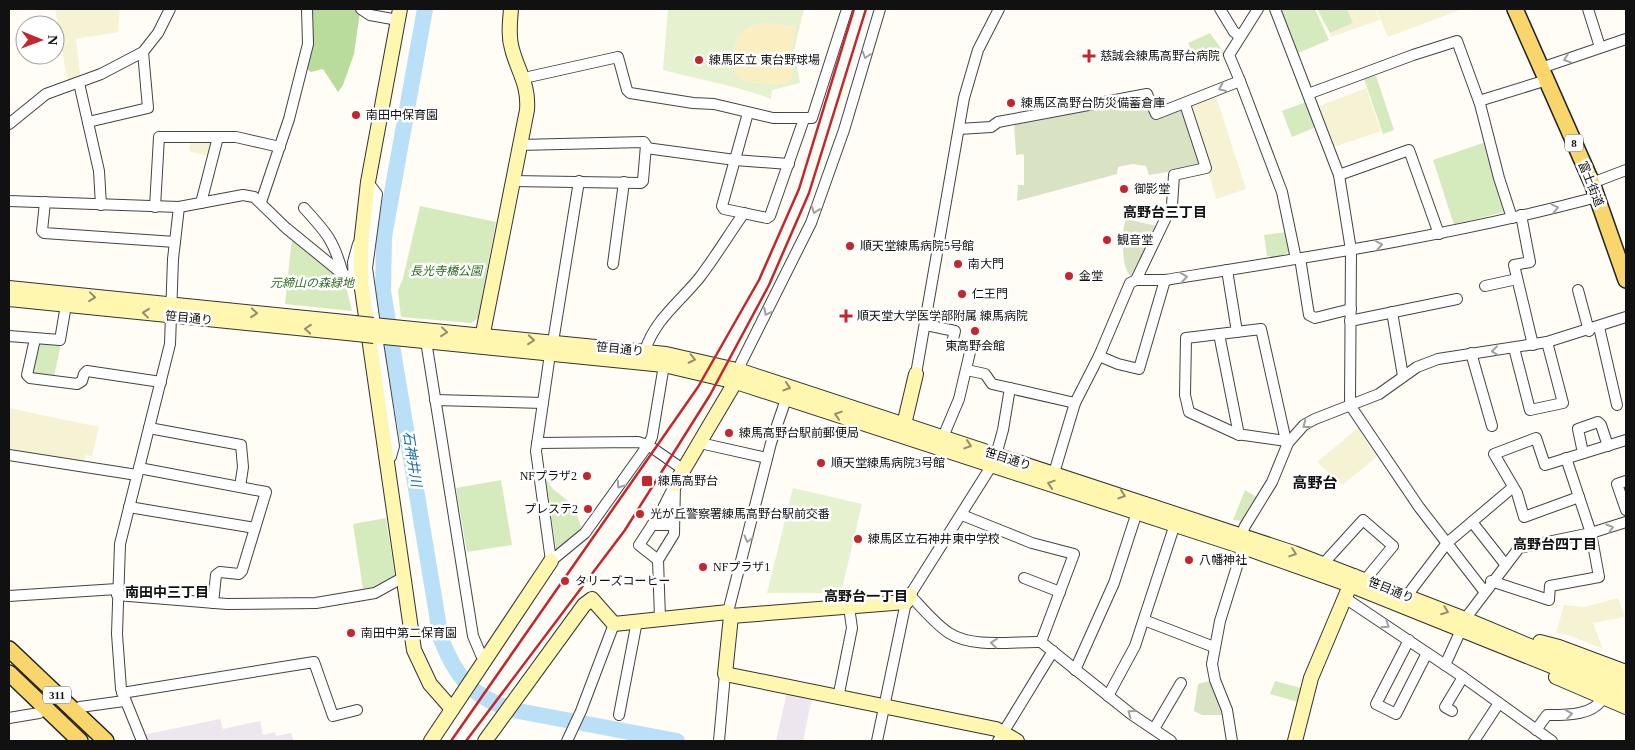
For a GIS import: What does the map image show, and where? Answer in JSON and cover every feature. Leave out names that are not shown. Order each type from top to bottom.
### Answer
[{"type":"main road","points":[[481,341],[527,110],[524,78],[511,46],[511,9]]},
{"type":"main road","name":"富士街道","points":[[1515,9],[1592,183],[1626,280]]},
{"type":"main road","points":[[399,14],[368,182],[364,228],[352,277],[380,406],[402,578],[414,650],[430,684],[452,709]]},
{"type":"main road","name":"笹目通り","points":[[9,288],[172,311]]},
{"type":"main road","name":"笹目通り","points":[[9,299],[172,311],[551,348],[738,377],[994,460],[1137,512],[1323,564],[1354,585],[1409,597],[1463,624]]},
{"type":"main road","name":"笹目通り","points":[[405,333],[426,341],[481,341]]},
{"type":"main road","name":"笹目通り","points":[[551,348],[645,351],[696,360],[786,399],[903,431],[942,437],[994,460],[1054,473],[1463,624],[1626,696]]},
{"type":"main road","points":[[903,431],[916,374]]},
{"type":"main road","points":[[675,484],[738,377]]},
{"type":"main road","points":[[431,741],[552,561]]},
{"type":"main road","points":[[1296,741],[1311,678],[1354,585]]},
{"type":"main road","points":[[485,741],[589,600],[596,600],[614,624],[660,618],[849,606],[908,599]]},
{"type":"main road","points":[[730,614],[725,674],[996,729],[1001,737],[1017,741]]},
{"type":"main road","points":[[1494,637],[1559,647],[1626,672]]},
{"type":"main road","points":[[1494,637],[1541,670],[1626,707]]},
{"type":"main road","name":"笹目通り","points":[[1494,637],[1626,686]]},
{"type":"main road","name":"311","points":[[9,649],[106,741]]},
{"type":"main road","points":[[9,673],[80,741]]},
{"type":"street","points":[[9,124],[46,94],[79,83],[143,52],[158,33],[170,9]]},
{"type":"street","points":[[261,202],[280,147],[308,44],[307,9]]},
{"type":"street","points":[[361,9],[370,15],[399,14]]},
{"type":"street","points":[[524,78],[618,57],[628,92],[686,102],[714,104],[748,114],[773,118],[804,119],[814,116],[847,9]]},
{"type":"street","points":[[738,377],[741,363],[811,223],[844,130],[880,9]]},
{"type":"street","points":[[916,374],[970,73],[978,50],[998,9]]},
{"type":"street","points":[[1220,9],[1234,32],[1240,36]]},
{"type":"street","points":[[1258,9],[1229,55],[1282,192],[1309,315],[1316,318],[1351,309]]},
{"type":"street","points":[[1275,9],[1339,176],[1351,250],[1350,405],[1413,500],[1484,591]]},
{"type":"street","points":[[1588,9],[1600,47]]},
{"type":"street","points":[[1479,101],[1544,74],[1600,47],[1626,38]]},
{"type":"street","points":[[1308,94],[1413,54],[1457,41],[1479,101],[1496,170],[1517,216],[1530,262],[1514,265],[1533,345]]},
{"type":"street","points":[[88,122],[148,108],[143,52]]},
{"type":"street","points":[[959,128],[991,127],[998,122],[1147,94],[1156,114],[1240,81]]},
{"type":"street","points":[[79,83],[99,171],[101,204]]},
{"type":"street","points":[[1136,280],[1172,204],[1174,175],[1206,168],[1185,104]]},
{"type":"street","points":[[748,114],[722,206],[724,209],[769,218],[804,119]]},
{"type":"street","points":[[155,207],[158,137],[248,139],[280,147]]},
{"type":"street","points":[[201,203],[218,137]]},
{"type":"street","points":[[512,181],[642,182],[646,148],[644,142],[519,146]]},
{"type":"street","points":[[646,148],[736,160],[789,164]]},
{"type":"street","points":[[1339,176],[1409,150],[1438,234]]},
{"type":"street","points":[[1592,183],[1626,170]]},
{"type":"street","points":[[304,208],[329,234],[352,277],[379,438],[386,460],[394,452],[394,446],[367,268],[377,194],[368,182]]},
{"type":"street","points":[[552,561],[536,460],[537,443],[579,182]]},
{"type":"street","points":[[613,264],[624,182]]},
{"type":"street","points":[[9,201],[179,207],[243,195],[254,197],[286,228],[352,277]]},
{"type":"street","points":[[1054,473],[1075,403],[1099,356],[1130,283],[1136,280],[1165,280],[1351,250],[1438,234],[1598,198]]},
{"type":"street","points":[[45,202],[42,231],[44,233],[175,242]]},
{"type":"street","points":[[142,741],[123,697],[117,634],[120,544],[170,344],[175,242],[179,207]]},
{"type":"street","points":[[645,351],[648,340],[661,321],[699,278],[744,213]]},
{"type":"street","points":[[1227,270],[1237,332]]},
{"type":"street","points":[[1485,286],[1517,279]]},
{"type":"street","points":[[1099,356],[1118,364],[1139,369],[1165,280]]},
{"type":"street","points":[[1578,290],[1594,329],[1617,405]]},
{"type":"street","points":[[1350,321],[1457,299]]},
{"type":"street","points":[[9,336],[60,340],[66,304]]},
{"type":"street","points":[[1392,312],[1403,376]]},
{"type":"street","points":[[1232,741],[1227,710],[1215,680],[1212,664],[1214,647],[1242,541],[1244,526],[1272,482],[1287,442],[1310,422],[1325,413],[1379,394],[1403,376],[1438,359],[1547,342],[1626,318]]},
{"type":"street","points":[[926,325],[955,331],[952,343],[971,348],[959,400],[942,437]]},
{"type":"street","points":[[1261,329],[1287,442],[1240,435],[1190,412],[1186,394],[1186,338],[1261,329]]},
{"type":"street","points":[[1219,334],[1240,435]]},
{"type":"street","points":[[35,339],[27,375],[30,378],[77,384],[82,381],[84,374],[87,372],[161,382]]},
{"type":"street","points":[[426,341],[473,636],[481,655],[486,660]]},
{"type":"street","points":[[1514,348],[1530,410],[1563,403],[1547,342]]},
{"type":"street","points":[[1471,353],[1492,426]]},
{"type":"street","points":[[552,561],[585,533],[648,445],[652,437],[664,365]]},
{"type":"street","points":[[967,370],[985,374],[992,384],[1075,403]]},
{"type":"street","points":[[877,741],[908,599],[962,515],[994,460],[1004,430],[1010,388]]},
{"type":"street","points":[[730,614],[767,458],[786,399]]},
{"type":"street","points":[[435,400],[542,403]]},
{"type":"street","points":[[1583,453],[1578,429],[1598,422],[1602,425],[1608,446]]},
{"type":"street","points":[[149,428],[241,446],[243,467],[240,487]]},
{"type":"street","points":[[1579,497],[1524,517],[1517,493],[1512,488],[1494,454],[1536,438],[1545,464],[1626,440]]},
{"type":"street","points":[[537,443],[638,442],[648,445],[684,470]]},
{"type":"street","points":[[700,443],[767,458]]},
{"type":"street","points":[[9,455],[138,472],[266,492],[241,573],[220,572],[216,575],[213,603]]},
{"type":"street","points":[[1491,581],[1549,600],[1550,586],[1599,578],[1591,533],[1566,458]]},
{"type":"street","points":[[1626,481],[1617,484],[1626,510]]},
{"type":"street","points":[[658,560],[639,545],[675,484]]},
{"type":"street","points":[[660,618],[658,560],[673,537],[675,484]]},
{"type":"street","points":[[1409,597],[1412,589],[1448,543],[1512,488]]},
{"type":"street","points":[[129,507],[255,528]]},
{"type":"street","points":[[1075,670],[1114,583],[1137,512]]},
{"type":"street","points":[[962,515],[1032,543],[1074,554],[1041,642]]},
{"type":"street","points":[[1323,564],[1363,520],[1393,546],[1354,585],[1408,640],[1552,741]]},
{"type":"street","points":[[1472,522],[1505,564]]},
{"type":"street","points":[[1445,665],[1463,624],[1484,591],[1505,564],[1523,546],[1591,533],[1626,522]]},
{"type":"street","points":[[1108,696],[1135,646],[1175,524]]},
{"type":"street","points":[[652,525],[674,525]]},
{"type":"street","points":[[9,596],[117,592],[213,603],[316,604],[375,593],[402,578]]},
{"type":"street","points":[[1024,578],[1060,592]]},
{"type":"street","points":[[908,599],[945,630],[961,638],[1002,644],[1041,642],[1108,696],[1170,741]]},
{"type":"street","points":[[838,698],[852,628],[849,606]]},
{"type":"street","points":[[1144,620],[1214,647]]},
{"type":"street","points":[[619,715],[637,621]]},
{"type":"street","points":[[569,737],[581,712],[614,624]]},
{"type":"street","points":[[1408,640],[1376,704],[1396,714],[1427,653]]},
{"type":"street","points":[[1001,737],[1053,651]]},
{"type":"street","points":[[75,712],[80,707],[123,697],[314,662],[333,716],[357,710]]},
{"type":"street","points":[[719,740],[725,674]]},
{"type":"street","points":[[1452,711],[1445,707],[1463,677]]},
{"type":"street","points":[[1154,729],[1181,683]]},
{"type":"street","points":[[1536,730],[1547,716],[1586,711],[1600,704],[1603,697]]},
{"type":"street","points":[[1474,741],[1499,703]]},
{"type":"street","points":[[9,718],[39,713],[44,707]]},
{"type":"shaded area","points":[[55,9],[120,9],[118,32],[76,39],[81,81],[68,84],[65,65],[65,15],[56,15]]},
{"type":"shaded area","points":[[1347,9],[1375,9],[1380,20],[1331,37],[1330,33],[1353,23]]},
{"type":"shaded area","points":[[1376,9],[1462,9],[1388,37]]},
{"type":"shaded area","points":[[1366,88],[1381,131],[1334,147],[1319,106]]},
{"type":"shaded area","points":[[1216,96],[1246,189],[1216,199],[1190,105]]},
{"type":"shaded area","points":[[213,139],[211,157],[189,151],[191,140]]},
{"type":"shaded area","points":[[9,408],[99,427],[92,456],[86,455],[84,463],[9,451]]},
{"type":"shaded area","points":[[1358,428],[1377,457],[1342,485],[1317,462]]},
{"type":"shaded area","points":[[1618,598],[1625,617],[1593,623],[1603,649],[1568,635],[1556,633],[1564,605],[1584,607]]},
{"type":"shaded area","points":[[787,692],[812,697],[803,741],[776,741]]},
{"type":"shaded area","points":[[220,719],[223,729],[260,721],[263,735],[275,732],[276,736],[291,733],[294,741],[146,741],[143,735]]},
{"type":"green space","points":[[313,9],[357,9],[360,12],[354,54],[343,85],[338,92],[323,69],[311,72],[307,69],[313,31]]},
{"type":"green space","name":"練馬区立 東台野球場","points":[[668,9],[804,9],[794,50],[800,83],[772,90],[771,99],[731,86],[663,70]],"holes":[[[765,23],[796,27],[792,49],[793,76],[785,84],[748,82],[734,73],[735,47],[741,34],[747,29],[754,25]]]},
{"type":"green space","points":[[1281,9],[1315,9],[1329,40],[1298,53]]},
{"type":"green space","points":[[1317,9],[1347,9],[1353,23],[1330,33]]},
{"type":"green space","points":[[1210,33],[1225,54],[1203,63],[1197,61],[1188,43]]},
{"type":"green space","points":[[1376,76],[1394,130],[1383,134],[1364,79]]},
{"type":"green space","points":[[1145,99],[1155,118],[1181,109],[1184,110],[1202,165],[1200,167],[1149,175],[1146,166],[1133,164],[1118,167],[1117,174],[1017,201],[1018,185],[1024,185],[1024,156],[1023,154],[1016,155],[1014,124]]},
{"type":"green space","points":[[1306,102],[1316,127],[1292,137],[1282,111]]},
{"type":"green space","points":[[1486,142],[1507,209],[1504,212],[1460,223],[1459,227],[1455,228],[1433,160]]},
{"type":"green space","name":"長光寺橋公園","points":[[420,206],[496,222],[478,318],[471,323],[401,317],[398,291],[403,278]]},
{"type":"green space","points":[[1126,219],[1157,226],[1132,277],[1126,267],[1123,250],[1124,224]]},
{"type":"green space","points":[[1286,232],[1290,251],[1279,256],[1267,256],[1264,235]]},
{"type":"green space","name":"元締山の森緑地","points":[[292,238],[344,278],[352,311],[285,304]]},
{"type":"green space","points":[[41,342],[61,344],[54,377],[35,375],[32,371]]},
{"type":"green space","points":[[546,479],[553,489],[573,505],[582,529],[561,550],[556,549]]},
{"type":"green space","points":[[501,480],[512,545],[467,552],[456,488]]},
{"type":"green space","points":[[793,488],[862,504],[841,593],[767,593]]},
{"type":"green space","points":[[1245,490],[1258,498],[1243,521],[1233,520]]},
{"type":"green space","points":[[386,518],[395,577],[377,588],[366,591],[363,589],[353,524]]},
{"type":"green space","points":[[1213,680],[1226,715],[1202,715],[1194,711],[1198,684]]},
{"type":"green space","points":[[1275,681],[1301,688],[1298,702],[1270,694]]},
{"type":"sand","points":[[765,23],[796,27],[792,49],[793,76],[785,84],[748,82],[734,73],[735,47],[741,34],[754,25]]},
{"type":"waterway","name":"石神井川","points":[[425,9],[384,237],[383,291],[441,639],[453,664],[467,684],[476,692],[499,705],[513,710],[677,741]]},
{"type":"tunnel","points":[[64,711],[95,741]]},
{"type":"railway","points":[[451,741],[698,387],[759,280],[799,189],[854,9]]},
{"type":"railway","points":[[466,741],[625,530],[710,395],[769,285],[809,193],[866,9]]},
{"type":"place","name":"慈誠会練馬高野台病院","points":[[1089,56]]},
{"type":"place","name":"練馬区立 東台野球場","points":[[699,60]]},
{"type":"place","name":"練馬区高野台防災備蓄倉庫","points":[[1011,103]]},
{"type":"place","name":"南田中保育園","points":[[356,115]]},
{"type":"place","name":"御影堂","points":[[1124,189]]},
{"type":"place","name":"観音堂","points":[[1107,240]]},
{"type":"place","name":"順天堂練馬病院5号館","points":[[850,246]]},
{"type":"place","name":"南大門","points":[[958,264]]},
{"type":"place","name":"金堂","points":[[1069,276]]},
{"type":"place","name":"仁王門","points":[[962,294]]},
{"type":"place","name":"順天堂大学医学部附属 練馬病院","points":[[846,316]]},
{"type":"place","name":"東高野会館","points":[[975,331]]},
{"type":"place","name":"練馬高野台駅前郵便局","points":[[729,433]]},
{"type":"place","name":"順天堂練馬病院3号館","points":[[821,463]]},
{"type":"place","name":"NFプラザ2","points":[[587,476]]},
{"type":"place","name":"練馬高野台","points":[[647,481]]},
{"type":"place","name":"プレステ2","points":[[588,509]]},
{"type":"place","name":"光が丘警察署練馬高野台駅前交番","points":[[640,514]]},
{"type":"place","name":"練馬区立石神井東中学校","points":[[858,539]]},
{"type":"place","name":"八幡神社","points":[[1189,560]]},
{"type":"place","name":"NFプラザ1","points":[[703,567]]},
{"type":"place","name":"タリーズコーヒー","points":[[565,581]]},
{"type":"place","name":"南田中第二保育園","points":[[351,633]]},
{"type":"district","name":"高野台三丁目","points":[[1165,212]]},
{"type":"district","name":"高野台","points":[[1315,483]]},
{"type":"district","name":"高野台四丁目","points":[[1555,544]]},
{"type":"district","name":"南田中三丁目","points":[[167,592]]},
{"type":"district","name":"高野台一丁目","points":[[866,596]]}]
